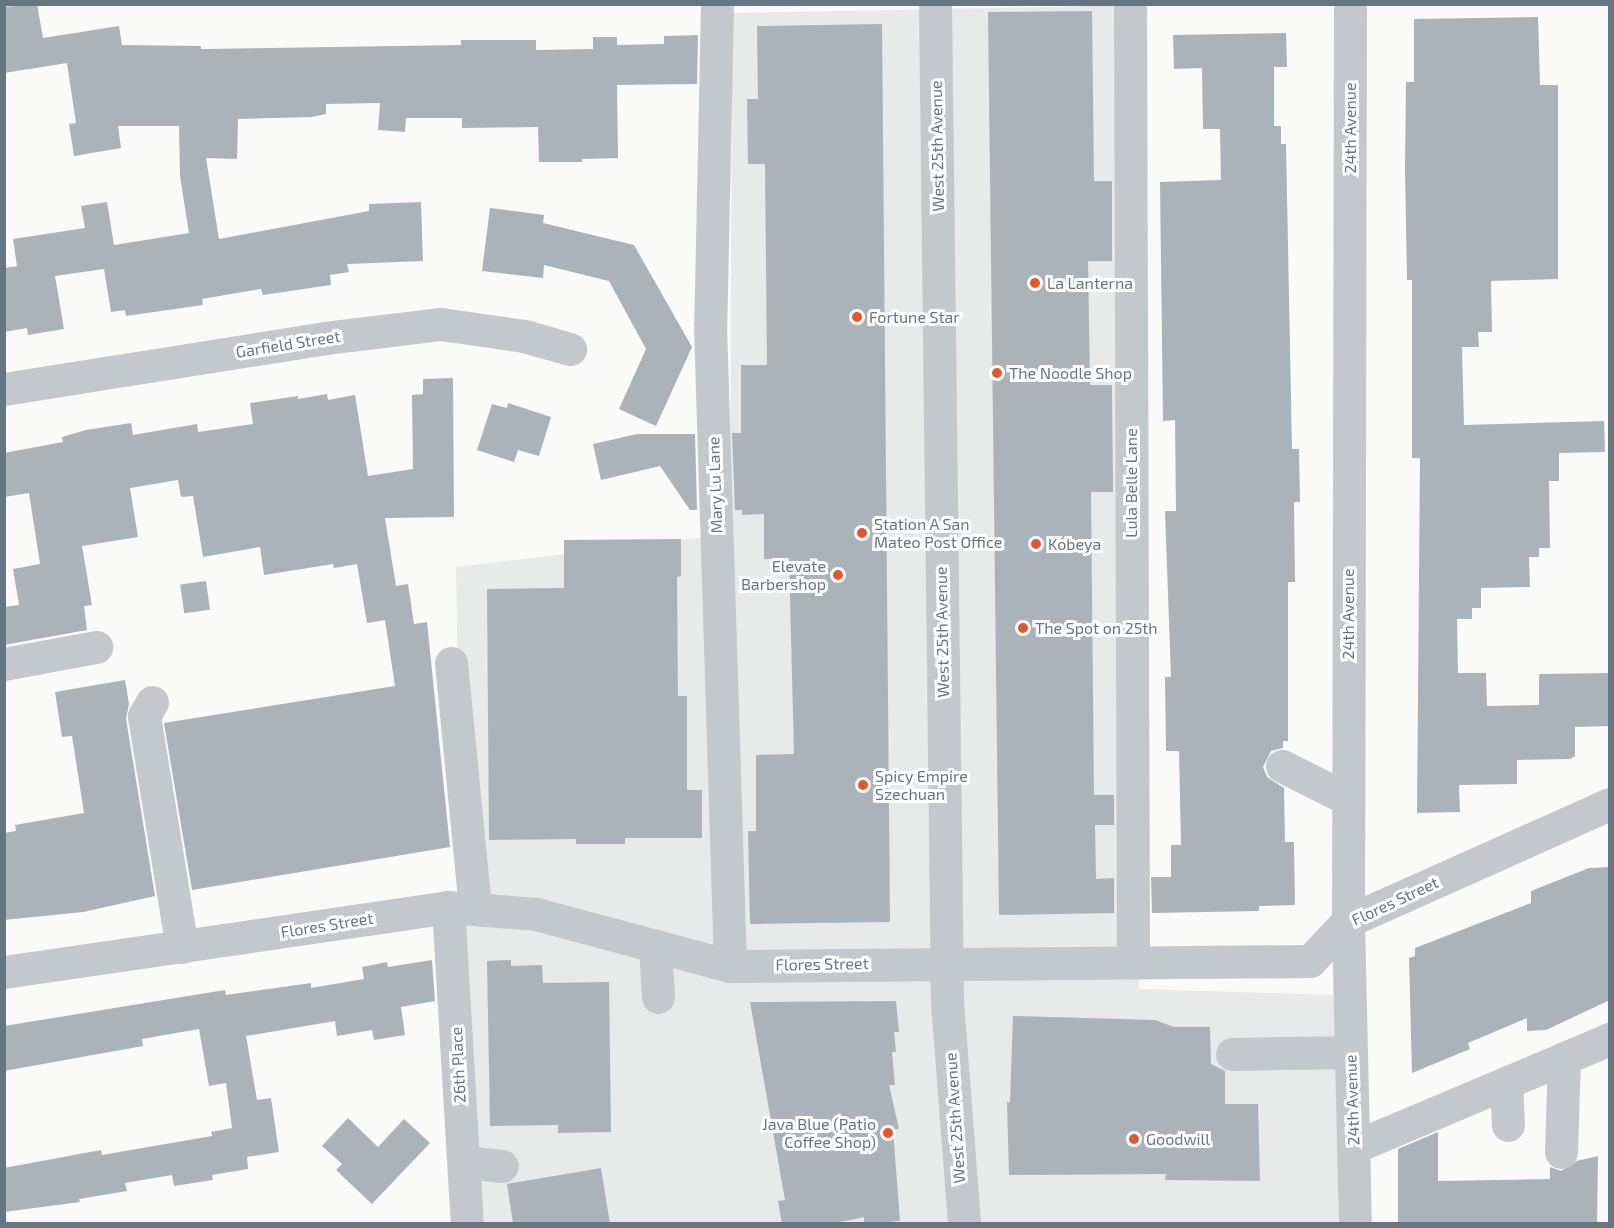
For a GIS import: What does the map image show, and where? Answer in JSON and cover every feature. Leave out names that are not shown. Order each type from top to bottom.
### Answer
[{"type":"street","name":"Mary Lu Lane","points":[[717,4],[710,326],[730,966]]},
{"type":"street","name":"West 25th Avenue","points":[[935,4],[946,962],[964,1224]]},
{"type":"street","name":"Lula Belle Lane","points":[[1130,4],[1133,962]]},
{"type":"street","name":"24th Avenue","points":[[1350,4],[1348,921],[1355,1224]]},
{"type":"street","name":"Garfield Street","points":[[4,389],[430,324],[475,327],[570,349]]},
{"type":"street","points":[[4,664],[96,647]]},
{"type":"street","name":"26th Place","points":[[451,663],[462,908],[464,1162],[467,1224]]},
{"type":"street","points":[[152,702],[144,716],[182,947]]},
{"type":"street","points":[[1282,766],[1348,799]]},
{"type":"street","name":"Flores Street","points":[[4,972],[462,908],[536,914],[730,966],[946,962],[1310,961],[1348,921],[1610,804]]},
{"type":"street","points":[[655,946],[658,997]]},
{"type":"street","points":[[1354,1147],[1610,1039]]},
{"type":"street","points":[[1232,1054],[1351,1052]]},
{"type":"street","points":[[1561,1152],[1564,1058]]},
{"type":"street","points":[[1506,1083],[1508,1125]]},
{"type":"street","points":[[464,1162],[502,1166]]},
{"type":"shaded area","points":[[1143,5],[1139,989],[1339,995],[1338,1223],[467,1223],[456,567],[730,534],[732,13]]},
{"type":"building","points":[[37,4],[43,38],[119,26],[122,45],[201,46],[201,49],[461,45],[461,40],[536,40],[536,50],[593,49],[593,37],[617,37],[617,45],[664,44],[664,36],[698,35],[697,84],[617,85],[618,158],[582,159],[582,162],[539,162],[538,127],[462,128],[462,118],[406,118],[405,132],[378,130],[380,103],[326,104],[326,114],[312,117],[238,119],[237,159],[206,158],[219,239],[369,211],[369,204],[421,202],[423,261],[347,264],[349,272],[330,275],[331,285],[263,295],[261,289],[202,299],[203,305],[126,316],[125,310],[111,312],[104,269],[55,276],[64,329],[28,335],[27,328],[4,332],[4,268],[17,266],[13,239],[85,228],[81,206],[107,202],[114,245],[189,233],[180,176],[179,126],[118,126],[121,148],[74,156],[69,124],[76,123],[67,63],[4,73],[4,7]]},
{"type":"building","points":[[1092,11],[1094,181],[1112,181],[1112,261],[1088,261],[1090,385],[1112,385],[1113,492],[1091,492],[1094,795],[1114,795],[1114,825],[1095,825],[1096,879],[1114,878],[1114,913],[999,915],[988,12]]},
{"type":"building","points":[[1538,17],[1540,85],[1558,85],[1558,279],[1491,281],[1492,332],[1478,332],[1479,347],[1462,347],[1464,425],[1604,421],[1605,452],[1559,453],[1559,481],[1549,481],[1550,548],[1539,548],[1539,557],[1529,557],[1530,587],[1481,588],[1481,608],[1472,608],[1472,619],[1457,619],[1458,673],[1486,673],[1487,706],[1539,705],[1539,674],[1610,673],[1610,726],[1575,727],[1575,756],[1570,759],[1517,760],[1517,784],[1459,785],[1460,812],[1417,813],[1420,458],[1412,458],[1412,280],[1407,280],[1405,169],[1406,82],[1414,82],[1414,19]]},
{"type":"building","points":[[882,24],[890,922],[750,924],[748,831],[756,831],[756,755],[794,754],[789,558],[764,559],[764,514],[742,515],[742,510],[735,510],[732,433],[741,433],[741,365],[767,365],[765,164],[748,164],[747,99],[758,99],[757,26]]},
{"type":"building","points":[[1286,33],[1287,67],[1274,67],[1274,126],[1281,126],[1281,144],[1286,144],[1292,449],[1299,449],[1300,502],[1294,502],[1295,582],[1288,582],[1288,741],[1283,741],[1283,748],[1271,751],[1263,767],[1267,777],[1284,788],[1285,842],[1294,842],[1295,905],[1259,906],[1259,911],[1152,913],[1151,877],[1171,877],[1171,845],[1181,845],[1179,751],[1166,751],[1165,677],[1171,677],[1165,511],[1176,511],[1175,420],[1163,421],[1160,182],[1221,180],[1220,129],[1203,129],[1202,68],[1174,69],[1173,35]]},
{"type":"building","points":[[490,208],[544,215],[543,223],[634,245],[692,347],[656,426],[619,409],[646,349],[609,281],[544,265],[543,278],[482,271]]},
{"type":"building","points":[[453,378],[454,517],[385,518],[396,586],[408,584],[414,624],[427,622],[450,847],[192,890],[164,723],[395,686],[385,620],[367,623],[357,564],[334,568],[333,564],[264,575],[260,547],[203,557],[193,496],[181,497],[178,480],[130,488],[138,537],[82,546],[92,605],[84,606],[87,630],[4,645],[4,607],[19,605],[13,569],[40,564],[29,493],[4,497],[4,453],[63,442],[62,437],[86,430],[131,423],[133,435],[197,424],[198,432],[253,424],[250,403],[298,396],[298,399],[327,394],[328,400],[355,395],[368,476],[413,469],[412,395],[423,394],[423,379]]},
{"type":"building","points":[[508,403],[551,417],[539,456],[518,450],[514,462],[477,450],[492,404],[507,408]]},
{"type":"building","points":[[637,434],[695,434],[697,510],[690,510],[660,466],[601,480],[593,444]]},
{"type":"building","points":[[681,539],[681,576],[677,577],[678,696],[687,696],[687,790],[702,790],[702,838],[625,838],[625,844],[576,844],[576,839],[489,840],[487,589],[564,588],[564,540]]},
{"type":"building","points":[[206,581],[210,610],[184,613],[180,585]]},
{"type":"building","points":[[125,680],[129,704],[126,719],[155,896],[83,912],[4,920],[4,833],[16,831],[15,825],[84,813],[72,736],[62,737],[55,692]]},
{"type":"building","points":[[1610,867],[1610,1000],[1546,1030],[1527,1031],[1527,1018],[1468,1043],[1470,1049],[1412,1073],[1409,958],[1415,956],[1415,948],[1531,903],[1531,891],[1589,868]]},
{"type":"building","points":[[432,960],[435,1001],[401,1007],[405,1035],[374,1040],[372,1030],[337,1036],[335,1021],[246,1036],[257,1100],[271,1098],[279,1152],[247,1157],[248,1169],[212,1175],[213,1180],[174,1186],[172,1175],[125,1183],[127,1191],[79,1199],[80,1202],[4,1212],[4,1168],[101,1150],[102,1155],[212,1136],[211,1132],[232,1128],[226,1083],[209,1086],[199,1029],[142,1039],[143,1046],[4,1071],[4,1026],[225,990],[226,995],[311,983],[311,988],[364,979],[362,967],[387,962],[388,967]]},
{"type":"building","points":[[511,960],[511,966],[542,965],[543,983],[609,982],[611,1132],[558,1133],[558,1125],[490,1126],[487,961]]},
{"type":"building","points":[[896,1001],[899,1032],[894,1032],[896,1052],[892,1052],[895,1085],[889,1085],[899,1129],[893,1130],[900,1221],[864,1224],[864,1217],[831,1224],[782,1224],[778,1201],[785,1200],[750,1002]]},
{"type":"building","points":[[1013,1016],[1155,1020],[1174,1027],[1210,1027],[1211,1064],[1225,1071],[1225,1104],[1258,1104],[1260,1181],[1165,1180],[1166,1174],[1009,1175],[1007,1102],[1010,1102]]},
{"type":"building","points":[[348,1118],[378,1147],[404,1119],[430,1143],[372,1204],[336,1170],[342,1164],[322,1146]]},
{"type":"building","points":[[1438,1132],[1438,1181],[1550,1179],[1550,1167],[1561,1171],[1577,1161],[1598,1156],[1597,1224],[1398,1224],[1398,1149]]},
{"type":"building","points":[[601,1168],[610,1224],[513,1224],[507,1184]]},
{"type":"place","name":"La Lanterna","points":[[1035,283]]},
{"type":"place","name":"Fortune Star","points":[[857,317]]},
{"type":"place","name":"The Noodle Shop","points":[[997,373]]},
{"type":"place","name":"Station A San Mateo Post Office","points":[[862,533]]},
{"type":"place","name":"Kobeya","points":[[1036,544]]},
{"type":"place","name":"Elevate Barbershop","points":[[838,575]]},
{"type":"place","name":"The Spot on 25th","points":[[1023,628]]},
{"type":"place","name":"Spicy Empire Szechuan","points":[[863,785]]},
{"type":"place","name":"Java Blue (Patio Coffee Shop)","points":[[888,1133]]},
{"type":"place","name":"Goodwill","points":[[1134,1139]]}]
